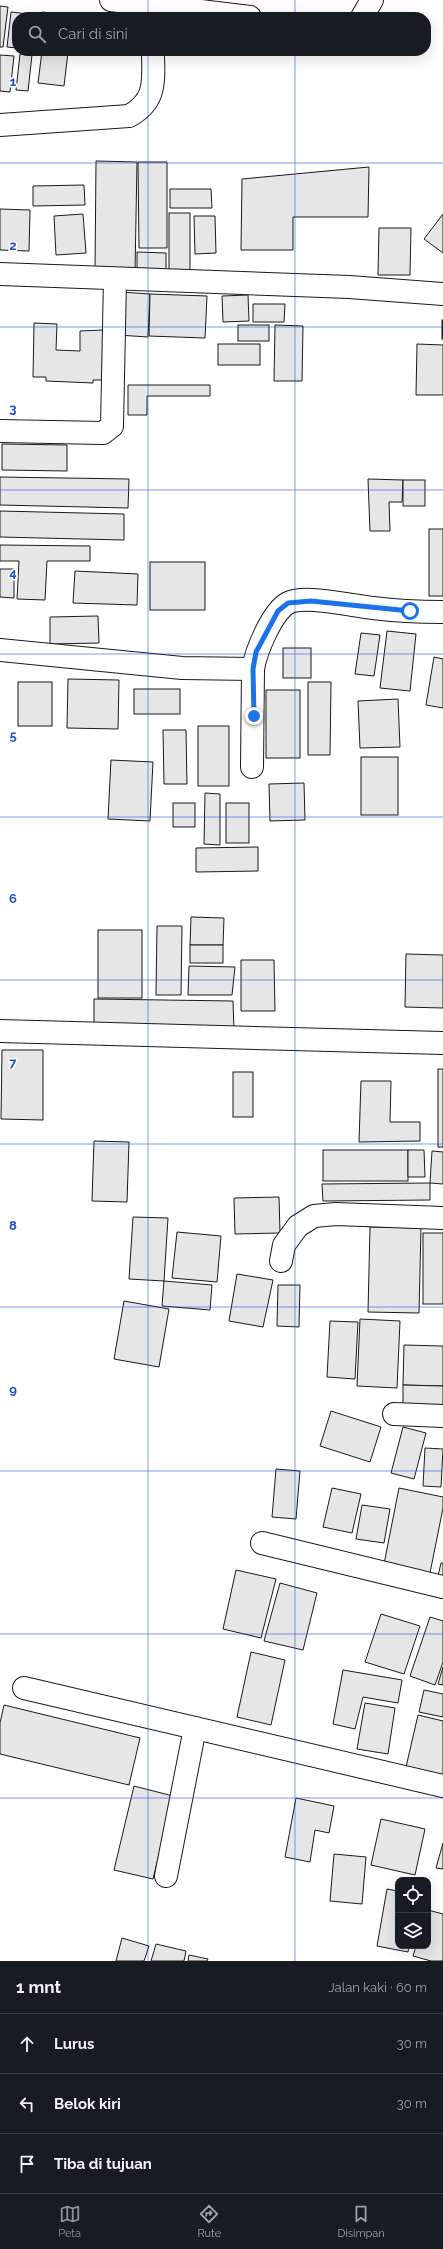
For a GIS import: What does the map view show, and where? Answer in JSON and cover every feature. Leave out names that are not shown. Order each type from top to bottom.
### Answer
[{"type":"street","points":[[111,0],[153,12]]},
{"type":"street","points":[[365,12],[372,0]]},
{"type":"street","points":[[0,125],[129,116],[139,110],[146,102],[153,89],[153,56]]},
{"type":"street","points":[[0,274],[349,287],[443,294]]},
{"type":"street","points":[[0,431],[103,433],[112,426],[116,279]]},
{"type":"street","points":[[252,767],[253,669],[256,652],[262,638],[278,611],[288,603],[311,601],[373,608],[443,612]]},
{"type":"street","points":[[0,650],[182,668],[253,669]]},
{"type":"street","points":[[0,1031],[443,1043]]},
{"type":"street","points":[[281,1261],[284,1245],[298,1226],[314,1216],[336,1214],[443,1218]]},
{"type":"street","points":[[394,1414],[443,1416]]},
{"type":"street","points":[[262,1543],[443,1587]]},
{"type":"street","points":[[24,1688],[443,1786]]},
{"type":"street","points":[[166,1876],[195,1728]]},
{"type":"building","points":[[0,6],[8,7],[3,47],[0,47]]},
{"type":"building","points":[[11,12],[12,12],[12,48],[7,47]]},
{"type":"building","points":[[0,55],[14,56],[10,92],[0,91]]},
{"type":"building","points":[[20,56],[32,56],[28,91],[16,90]]},
{"type":"building","points":[[41,56],[68,56],[64,86],[38,83]]},
{"type":"building","points":[[96,161],[137,162],[135,273],[95,272]]},
{"type":"building","points":[[138,162],[167,162],[167,248],[139,248]]},
{"type":"building","points":[[369,167],[368,217],[293,217],[293,250],[241,250],[242,179]]},
{"type":"building","points":[[84,185],[85,205],[33,206],[33,186]]},
{"type":"building","points":[[170,189],[211,189],[212,208],[170,208]]},
{"type":"building","points":[[0,209],[30,210],[29,251],[0,250]]},
{"type":"building","points":[[169,213],[190,213],[190,275],[169,275]]},
{"type":"building","points":[[83,214],[86,253],[56,255],[54,216]]},
{"type":"building","points":[[443,214],[443,253],[424,239]]},
{"type":"building","points":[[194,216],[215,216],[216,253],[195,254]]},
{"type":"building","points":[[379,228],[411,228],[410,275],[378,275]]},
{"type":"building","points":[[137,252],[166,253],[166,273],[137,272]]},
{"type":"building","points":[[121,292],[150,294],[148,337],[118,335]]},
{"type":"building","points":[[150,294],[207,296],[205,338],[149,336]]},
{"type":"building","points":[[248,295],[249,321],[223,322],[222,296]]},
{"type":"building","points":[[253,304],[285,304],[284,322],[253,322]]},
{"type":"building","points":[[443,320],[443,339],[442,339]]},
{"type":"building","points":[[34,323],[57,324],[56,350],[80,351],[80,331],[104,330],[105,380],[93,380],[93,383],[46,381],[46,377],[33,377]]},
{"type":"building","points":[[238,325],[269,325],[269,341],[238,341]]},
{"type":"building","points":[[275,325],[303,326],[302,381],[274,381]]},
{"type":"building","points":[[218,344],[260,344],[260,365],[218,365]]},
{"type":"building","points":[[417,344],[443,345],[443,395],[416,395]]},
{"type":"building","points":[[128,385],[210,385],[210,396],[147,396],[147,415],[128,415]]},
{"type":"building","points":[[2,444],[67,445],[67,471],[2,470]]},
{"type":"building","points":[[0,477],[129,479],[128,508],[0,505]]},
{"type":"building","points":[[368,479],[403,480],[402,502],[389,502],[390,531],[370,531]]},
{"type":"building","points":[[403,480],[425,480],[425,506],[403,506]]},
{"type":"building","points":[[0,511],[124,514],[124,540],[0,537]]},
{"type":"building","points":[[429,529],[443,529],[443,596],[429,596]]},
{"type":"building","points":[[0,545],[90,546],[90,561],[47,561],[45,600],[17,599],[19,561],[0,561]]},
{"type":"building","points":[[150,562],[205,562],[205,610],[150,610]]},
{"type":"building","points":[[0,569],[14,569],[14,598],[0,597]]},
{"type":"building","points":[[75,571],[138,574],[137,605],[73,603]]},
{"type":"building","points":[[98,616],[99,643],[50,644],[50,617]]},
{"type":"building","points":[[387,631],[416,634],[410,691],[380,688]]},
{"type":"building","points":[[361,633],[380,635],[374,676],[355,674]]},
{"type":"building","points":[[283,648],[311,648],[311,678],[283,678]]},
{"type":"building","points":[[434,657],[443,659],[443,708],[426,705]]},
{"type":"building","points":[[68,679],[119,680],[118,729],[67,728]]},
{"type":"building","points":[[18,682],[52,682],[52,726],[18,726]]},
{"type":"building","points":[[308,682],[331,682],[330,755],[308,755]]},
{"type":"building","points":[[134,689],[180,689],[180,714],[134,714]]},
{"type":"building","points":[[266,690],[300,690],[300,758],[266,758]]},
{"type":"building","points":[[398,699],[400,747],[360,748],[358,701]]},
{"type":"building","points":[[198,726],[229,726],[229,786],[198,786]]},
{"type":"building","points":[[163,730],[186,730],[187,784],[164,784]]},
{"type":"building","points":[[361,757],[398,757],[398,815],[361,815]]},
{"type":"building","points":[[111,760],[153,762],[150,821],[108,819]]},
{"type":"building","points":[[304,783],[305,820],[270,821],[269,784]]},
{"type":"building","points":[[205,793],[220,794],[220,845],[204,844]]},
{"type":"building","points":[[173,803],[195,803],[195,827],[173,827]]},
{"type":"building","points":[[226,803],[249,803],[249,843],[226,843]]},
{"type":"building","points":[[258,847],[258,871],[196,872],[196,848]]},
{"type":"building","points":[[191,917],[224,918],[223,945],[190,945]]},
{"type":"building","points":[[157,926],[182,926],[181,995],[156,995]]},
{"type":"building","points":[[98,930],[142,930],[142,998],[98,998]]},
{"type":"building","points":[[190,945],[223,945],[223,963],[190,963]]},
{"type":"building","points":[[406,954],[443,955],[443,1008],[405,1007]]},
{"type":"building","points":[[241,960],[274,960],[275,1011],[241,1011]]},
{"type":"building","points":[[189,966],[235,967],[232,995],[188,995]]},
{"type":"building","points":[[94,999],[233,1001],[234,1030],[94,1029]]},
{"type":"building","points":[[2,1050],[43,1050],[43,1120],[1,1119]]},
{"type":"building","points":[[438,1069],[443,1069],[443,1147],[438,1147]]},
{"type":"building","points":[[233,1072],[253,1072],[253,1117],[233,1117]]},
{"type":"building","points":[[361,1081],[391,1081],[390,1122],[420,1122],[420,1141],[359,1142]]},
{"type":"building","points":[[94,1141],[129,1142],[127,1202],[92,1201]]},
{"type":"building","points":[[323,1150],[408,1150],[408,1181],[323,1181]]},
{"type":"building","points":[[408,1150],[424,1150],[425,1177],[408,1177]]},
{"type":"building","points":[[432,1151],[443,1152],[443,1184],[430,1183]]},
{"type":"building","points":[[430,1183],[430,1200],[323,1201],[322,1184]]},
{"type":"building","points":[[279,1197],[280,1233],[235,1234],[234,1198]]},
{"type":"building","points":[[133,1217],[168,1218],[164,1281],[129,1279]]},
{"type":"building","points":[[370,1227],[421,1228],[419,1313],[368,1312]]},
{"type":"building","points":[[177,1232],[221,1236],[217,1282],[172,1278]]},
{"type":"building","points":[[423,1233],[443,1233],[443,1304],[423,1304]]},
{"type":"building","points":[[237,1274],[273,1280],[263,1327],[229,1321]]},
{"type":"building","points":[[164,1281],[212,1285],[210,1310],[162,1306]]},
{"type":"building","points":[[278,1285],[300,1285],[299,1327],[277,1326]]},
{"type":"building","points":[[124,1301],[169,1309],[159,1367],[114,1359]]},
{"type":"building","points":[[360,1319],[400,1321],[397,1388],[357,1386]]},
{"type":"building","points":[[330,1321],[358,1322],[355,1379],[327,1377]]},
{"type":"building","points":[[404,1345],[443,1346],[443,1386],[403,1385]]},
{"type":"building","points":[[403,1385],[443,1386],[443,1409],[403,1408]]},
{"type":"building","points":[[331,1411],[381,1427],[370,1462],[320,1446]]},
{"type":"building","points":[[403,1427],[426,1433],[414,1479],[391,1473]]},
{"type":"building","points":[[425,1448],[443,1449],[441,1487],[423,1486]]},
{"type":"building","points":[[276,1469],[300,1471],[296,1519],[272,1517]]},
{"type":"building","points":[[332,1488],[361,1494],[352,1533],[323,1527]]},
{"type":"building","points":[[399,1488],[443,1497],[443,1508],[430,1573],[384,1564]]},
{"type":"building","points":[[362,1505],[390,1509],[384,1543],[356,1539]]},
{"type":"building","points":[[441,1563],[443,1563],[443,1582],[437,1580]]},
{"type":"building","points":[[236,1570],[276,1579],[261,1638],[223,1629]]},
{"type":"building","points":[[280,1583],[317,1593],[303,1650],[264,1641]]},
{"type":"building","points":[[381,1614],[420,1626],[404,1674],[365,1662]]},
{"type":"building","points":[[430,1617],[443,1621],[443,1662],[435,1685],[410,1676]]},
{"type":"building","points":[[251,1652],[285,1660],[271,1725],[237,1717]]},
{"type":"building","points":[[443,1667],[443,1685],[438,1684]]},
{"type":"building","points":[[343,1670],[402,1680],[398,1703],[363,1697],[355,1729],[333,1724]]},
{"type":"building","points":[[424,1690],[443,1694],[443,1717],[419,1712]]},
{"type":"building","points":[[365,1703],[395,1708],[388,1754],[357,1749]]},
{"type":"building","points":[[4,1705],[140,1738],[129,1785],[0,1754],[0,1723]]},
{"type":"building","points":[[418,1715],[443,1721],[443,1775],[406,1767]]},
{"type":"building","points":[[134,1786],[173,1796],[153,1879],[114,1870]]},
{"type":"building","points":[[296,1798],[334,1806],[329,1833],[315,1830],[310,1862],[285,1857]]},
{"type":"building","points":[[381,1819],[425,1829],[415,1875],[371,1865]]},
{"type":"building","points":[[443,1843],[443,1869],[436,1868]]},
{"type":"building","points":[[334,1854],[366,1857],[362,1904],[330,1901]]},
{"type":"building","points":[[387,1889],[395,1890],[395,1949],[408,1949],[408,1952],[377,1946]]},
{"type":"building","points":[[431,1911],[443,1914],[443,1961],[431,1961],[413,1956],[415,1949],[431,1949]]},
{"type":"building","points":[[122,1938],[149,1946],[144,1961],[116,1961]]},
{"type":"building","points":[[156,1944],[186,1951],[184,1961],[151,1961]]},
{"type":"building","points":[[189,1955],[208,1959],[207,1961],[188,1961]]},
{"type":"route","points":[[254,716],[253,669],[256,652],[262,638],[278,611],[288,603],[300,600],[410,611]]}]
